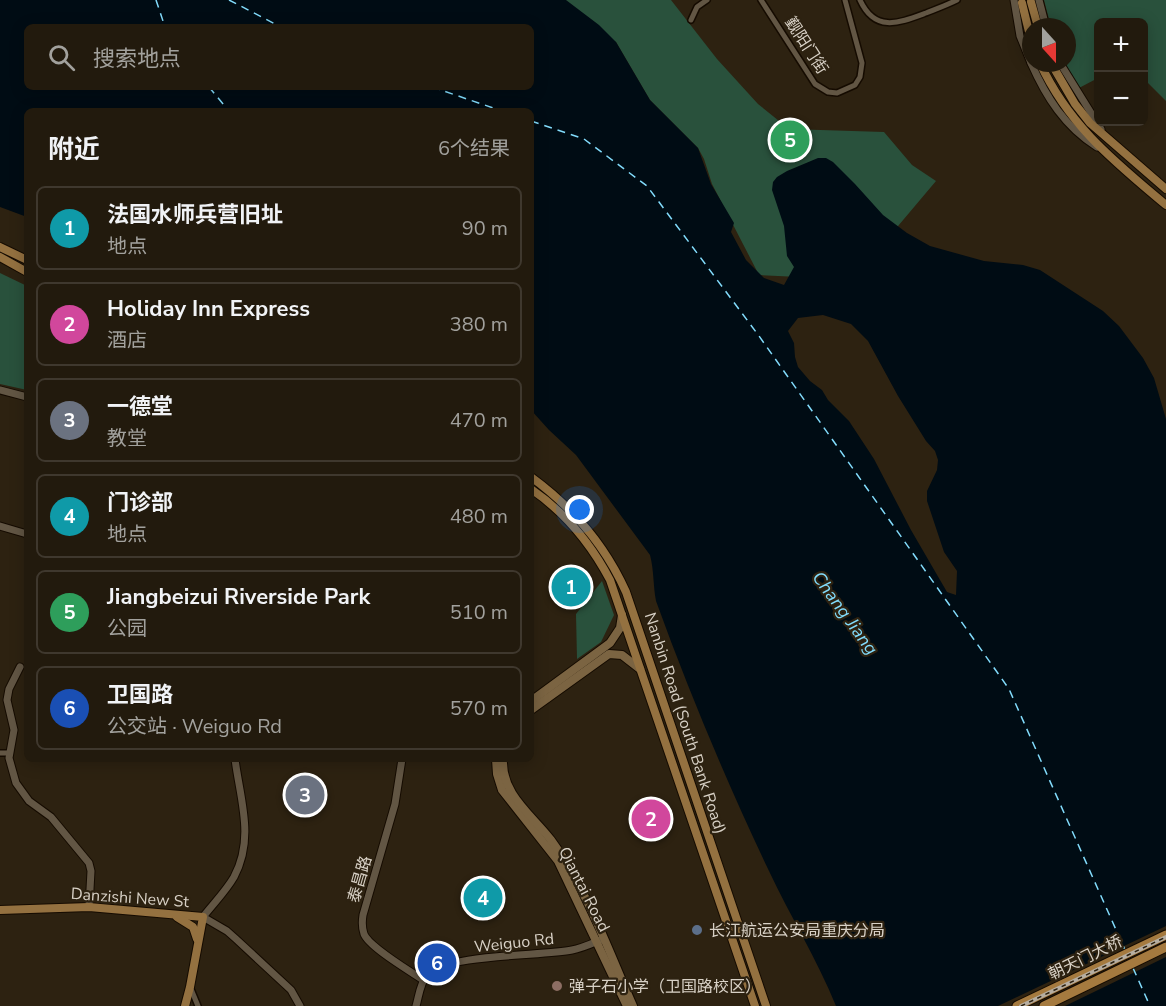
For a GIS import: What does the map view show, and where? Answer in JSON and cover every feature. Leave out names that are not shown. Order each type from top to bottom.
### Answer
[{"type":"highway","name":"朝天门大桥","points":[[1017,1006],[1166,933]]},
{"type":"highway","name":"朝天门大桥","points":[[1044,1006],[1166,950]]},
{"type":"main road","points":[[1027,1],[1034,18]]},
{"type":"main road","points":[[1027,1],[1029,18]]},
{"type":"main road","points":[[1045,72],[1068,111],[1101,150],[1166,205]]},
{"type":"main road","points":[[1056,72],[1082,114],[1109,141],[1166,189]]},
{"type":"main road","points":[[0,247],[24,259]]},
{"type":"main road","points":[[0,257],[24,270]]},
{"type":"main road","name":"Nanbin Road (South Bank Road)","points":[[534,479],[565,505],[588,530],[599,543],[619,576],[766,1006]]},
{"type":"main road","name":"Nanbin Road (South Bank Road)","points":[[534,492],[571,523],[591,548],[610,580],[755,1006]]},
{"type":"main road","points":[[534,699],[610,643],[620,628],[622,613]]},
{"type":"main road","points":[[534,708],[609,654],[622,655],[640,669]]},
{"type":"main road","name":"Qiantai Road","points":[[496,762],[502,790],[558,861],[633,1006]]},
{"type":"main road","name":"Qiantai Road","points":[[503,762],[503,772],[512,794],[550,838],[575,878],[627,1006]]},
{"type":"main road","points":[[678,782],[685,778],[686,772]]},
{"type":"main road","points":[[687,809],[687,802],[692,802],[706,842],[714,854]]},
{"type":"main road","name":"Danzishi New St","points":[[0,910],[89,907],[203,917],[185,1006]]},
{"type":"main road","points":[[173,915],[193,927],[198,943]]},
{"type":"main road","points":[[1009,1006],[1166,933]]},
{"type":"main road","points":[[1053,1006],[1166,950]]},
{"type":"street","points":[[691,20],[698,7],[707,0]]},
{"type":"street","name":"觐阳门街","points":[[761,0],[815,84],[828,92],[837,93],[855,85],[862,70],[845,0]]},
{"type":"street","points":[[860,0],[873,18],[892,23],[902,22],[957,0]]},
{"type":"street","points":[[1027,1],[1039,18]]},
{"type":"street","points":[[1024,18],[1027,1]]},
{"type":"street","points":[[1022,26],[1020,36],[1022,41]]},
{"type":"street","points":[[1036,72],[1060,115],[1081,137],[1101,150]]},
{"type":"street","points":[[1065,72],[1109,141]]},
{"type":"street","points":[[0,390],[24,396]]},
{"type":"street","points":[[0,526],[24,533]]},
{"type":"street","points":[[20,667],[7,695],[14,730],[8,753],[16,783],[23,795],[51,817],[89,863],[91,871],[89,907]]},
{"type":"street","points":[[0,753],[8,753]]},
{"type":"street","points":[[236,762],[246,820],[244,844],[233,877],[203,917],[236,939],[291,990],[300,1006]]},
{"type":"street","name":"泰昌路","points":[[402,762],[395,804],[363,915],[363,927],[371,944],[423,980]]},
{"type":"street","name":"Weiguo Rd","points":[[423,980],[434,969],[451,963],[570,950],[600,940]]},
{"type":"street","points":[[416,1006],[423,980]]},
{"type":"street","points":[[190,987],[198,1006]]},
{"type":"green space","points":[[549,0],[671,0],[717,59],[758,104],[789,129],[884,132],[912,165],[936,181],[893,232],[799,277],[759,275],[712,184],[698,148],[650,100],[616,42],[597,34]]},
{"type":"green space","points":[[1044,0],[1166,0],[1166,101],[1148,83],[1148,18],[1094,18],[1094,80],[1079,88],[1070,72],[1076,72],[1076,18],[1049,18]]},
{"type":"green space","points":[[0,273],[24,285],[24,389],[0,384]]},
{"type":"green space","points":[[602,581],[614,615],[601,642],[577,659],[576,614]]},
{"type":"water","name":"Chang Jiang","points":[[0,0],[566,0],[599,25],[616,42],[650,100],[698,148],[711,184],[734,223],[731,232],[746,260],[764,278],[784,285],[794,267],[787,256],[784,226],[772,190],[773,182],[787,171],[818,158],[826,158],[855,184],[883,215],[907,233],[930,246],[984,261],[1023,265],[1040,270],[1103,311],[1119,326],[1143,358],[1154,378],[1166,419],[1166,1006],[836,1006],[769,871],[709,737],[656,601],[650,555],[576,455],[534,413],[534,108],[24,108],[24,216],[0,207]],"holes":[[[823,315],[851,324],[868,341],[898,396],[926,441],[935,451],[938,460],[937,470],[927,491],[927,501],[944,552],[957,571],[956,595],[947,592],[874,459],[849,421],[798,367],[794,343],[788,331],[798,318]]]},
{"type":"pier","points":[[1166,926],[1166,957],[1065,1006],[998,1006]]},
{"type":"ferry route","points":[[156,0],[164,24]]},
{"type":"ferry route","points":[[229,0],[275,24]]},
{"type":"ferry route","points":[[212,90],[226,108]]},
{"type":"ferry route","points":[[441,90],[493,108]]},
{"type":"ferry route","points":[[534,122],[584,139],[647,186],[759,336],[1009,689],[1125,950]]},
{"type":"ferry route","points":[[1133,968],[1150,1006]]},
{"type":"railway","points":[[1021,1006],[1166,937]]},
{"type":"place","name":"Jiangbeizui Riverside Park","points":[[790,140]]},
{"type":"place","name":"法国水师兵营旧址","points":[[571,587]]},
{"type":"place","name":"一德堂","points":[[305,795]]},
{"type":"place","name":"Holiday Inn Express","points":[[651,819]]},
{"type":"place","name":"门诊部","points":[[483,898]]},
{"type":"place","name":"长江航运公安局重庆分局","points":[[697,930]]},
{"type":"place","name":"卫国路","points":[[437,963]]},
{"type":"place","name":"弹子石小学（卫国路校区）","points":[[557,986]]}]
